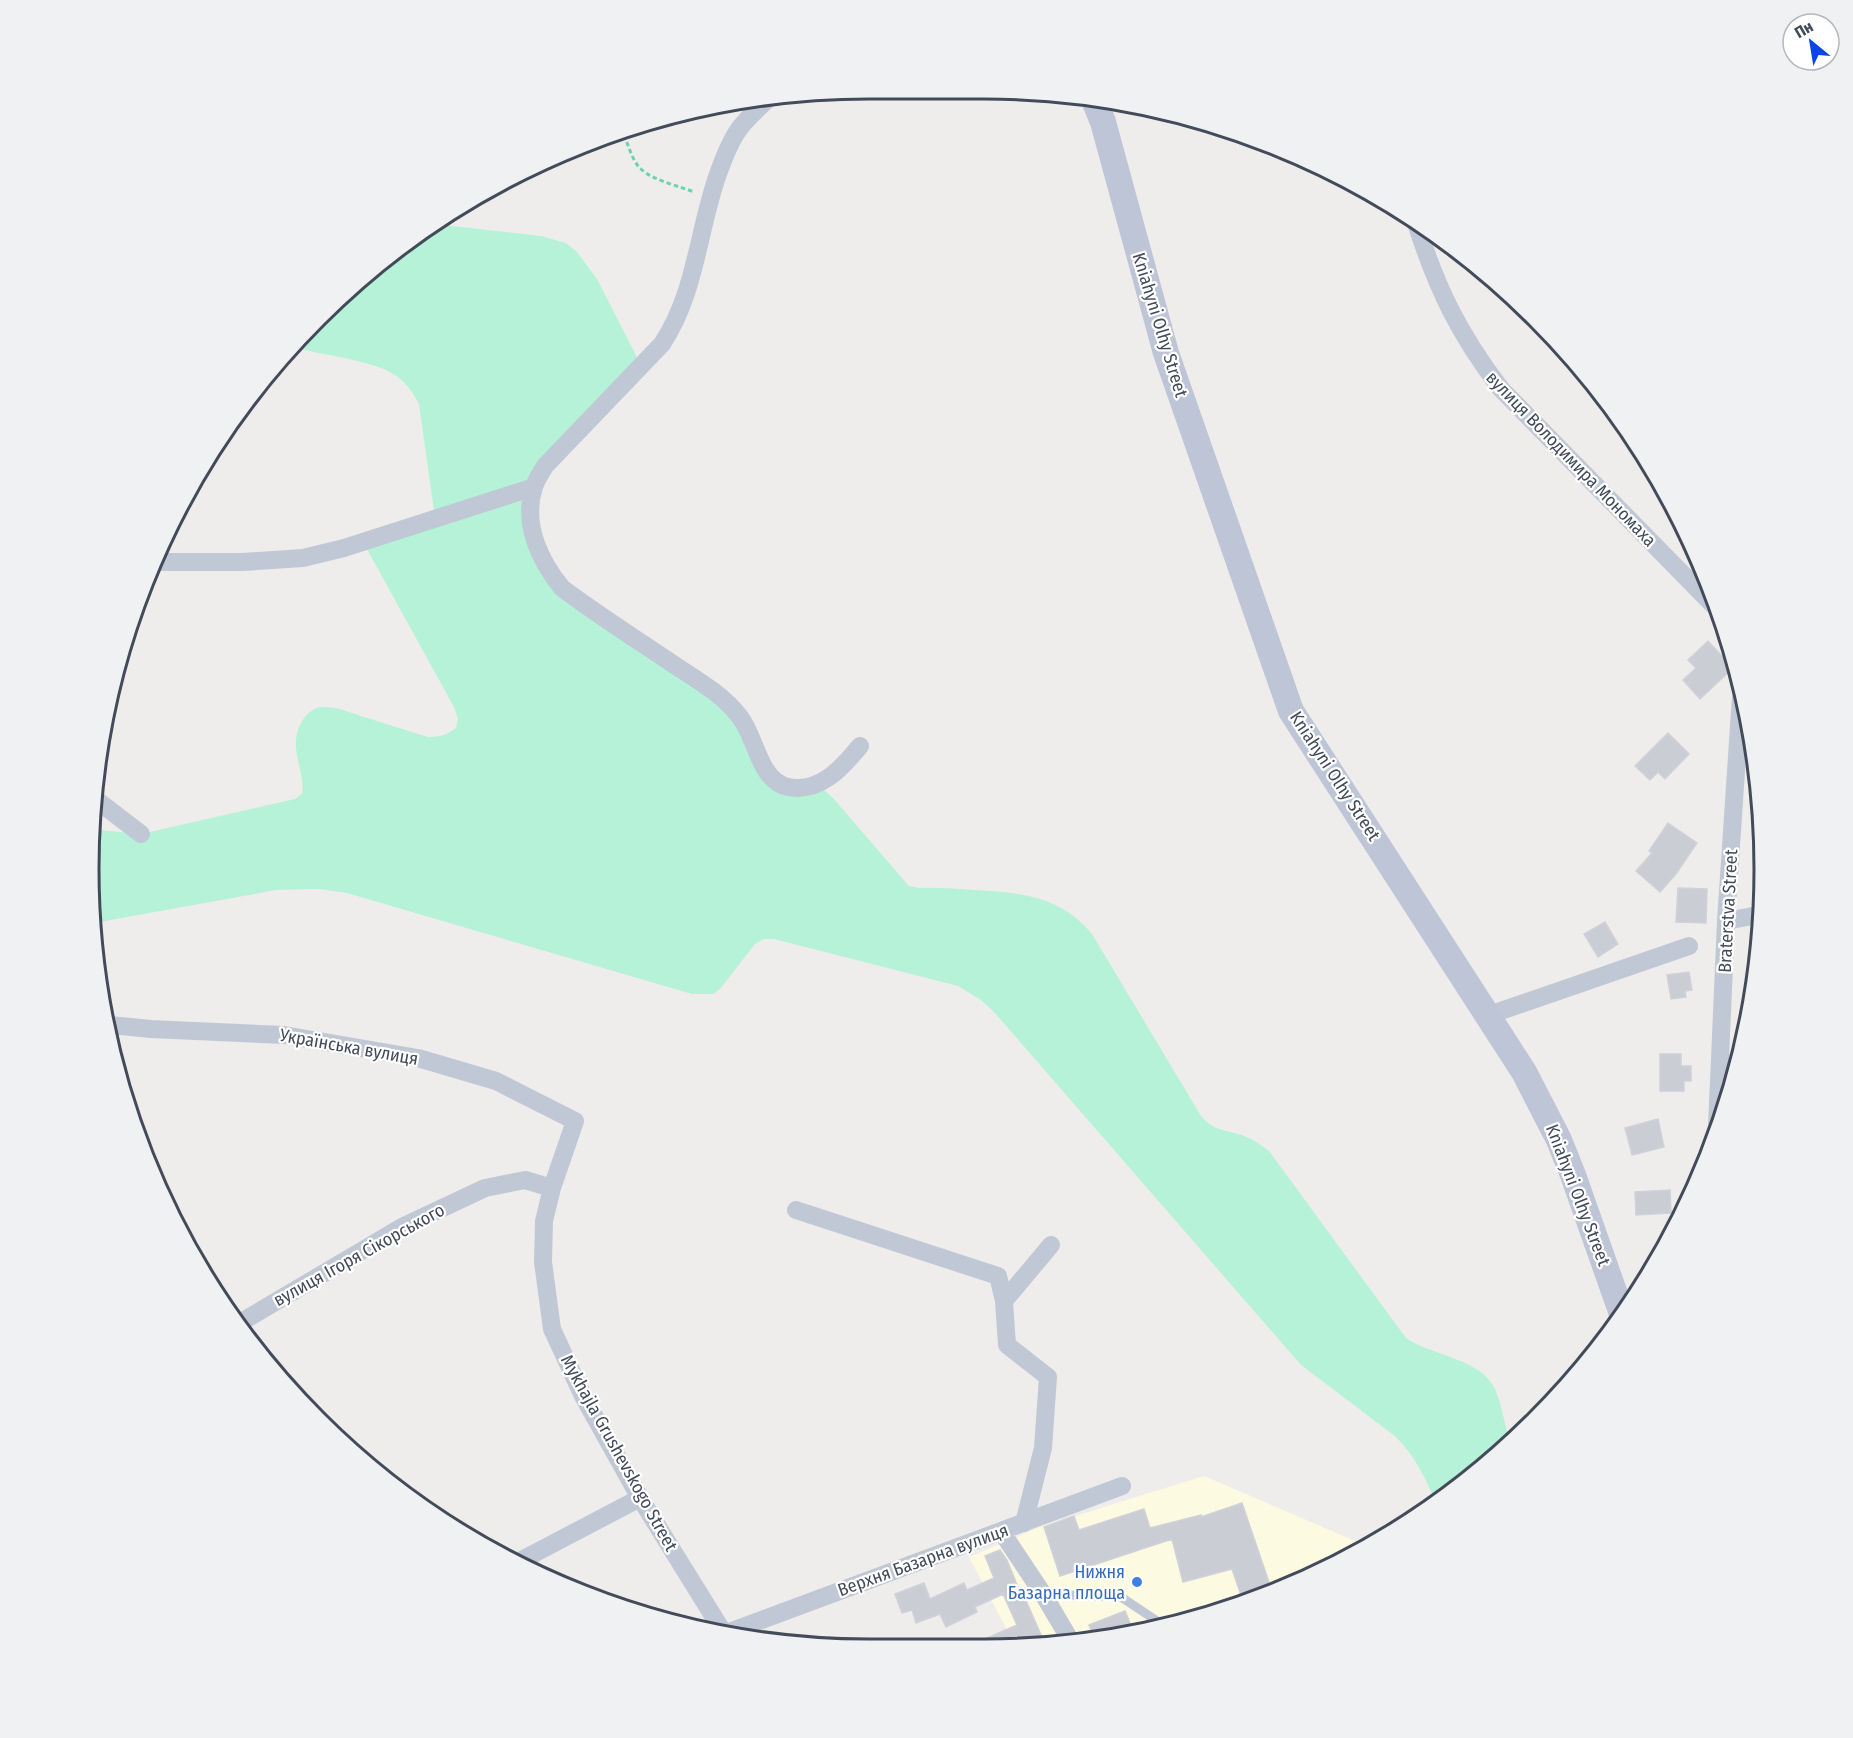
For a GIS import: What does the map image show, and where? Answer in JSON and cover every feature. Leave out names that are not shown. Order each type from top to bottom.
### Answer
[{"type":"street","points":[[760,107],[737,132],[724,158],[710,198],[683,305],[674,326],[662,344],[545,466],[534,487],[531,522],[540,557],[548,572],[562,588],[715,692],[740,717],[748,729],[764,766],[777,783],[789,787],[817,784],[830,778],[860,746]]},
{"type":"street","name":"Kniahyni Olhy Street","points":[[1097,108],[1166,353],[1291,711],[1524,1072],[1559,1140],[1619,1305]]},
{"type":"street","name":"вулиця Володимира Мономаха","points":[[1420,235],[1448,308],[1472,351],[1501,389],[1703,595]]},
{"type":"street","points":[[164,561],[243,562],[312,556],[344,548],[534,487]]},
{"type":"street","name":"Braterstva Street","points":[[1718,1100],[1726,921],[1741,734]]},
{"type":"street","points":[[102,805],[141,834]]},
{"type":"street","points":[[1726,921],[1752,916]]},
{"type":"street","points":[[1489,1015],[1689,946]]},
{"type":"street","name":"Українська вулиця","points":[[115,1026],[284,1035],[418,1058],[496,1081],[576,1121]]},
{"type":"street","name":"Mykhajla Grushevskogo Street","points":[[576,1121],[552,1188],[544,1221],[543,1262],[552,1329],[583,1396],[640,1497],[718,1624]]},
{"type":"street","name":"вулиця Ігоря Сікорського","points":[[245,1320],[402,1227],[485,1188],[525,1180],[552,1188]]},
{"type":"street","points":[[796,1210],[998,1276],[1004,1301],[1007,1345],[1048,1377],[1043,1448],[1024,1523]]},
{"type":"street","points":[[1004,1301],[1051,1245]]},
{"type":"street","name":"Верхня Базарна вулиця","points":[[744,1628],[1122,1486]]},
{"type":"street","points":[[525,1558],[640,1497]]},
{"type":"street","points":[[1001,1531],[1067,1634]]},
{"type":"lane","points":[[1043,1594],[1121,1597],[1155,1619]]},
{"type":"path","points":[[626,139],[636,162],[648,174],[710,198]]},
{"type":"shaded area","name":"Нижня Базарна площа","points":[[1204,1476],[1358,1542],[1325,1560],[1279,1580],[1183,1613],[1085,1632],[1011,1638],[969,1557],[1043,1526]]},
{"type":"green space","points":[[447,225],[541,236],[566,243],[577,252],[597,279],[641,365],[559,450],[531,503],[548,572],[715,692],[770,775],[817,784],[833,798],[909,886],[1024,895],[1053,904],[1080,921],[1092,934],[1201,1116],[1216,1128],[1247,1137],[1269,1151],[1406,1338],[1467,1364],[1488,1379],[1495,1389],[1508,1433],[1453,1480],[1432,1495],[1419,1467],[1403,1444],[1301,1365],[994,1012],[981,1000],[958,986],[774,939],[764,939],[755,944],[720,989],[713,994],[692,994],[347,893],[319,889],[276,890],[101,922],[99,869],[101,830],[141,834],[295,799],[302,794],[302,779],[296,749],[297,734],[306,715],[314,709],[329,707],[343,710],[428,737],[443,735],[456,728],[458,719],[454,707],[363,542],[435,518],[419,404],[403,381],[395,375],[373,365],[302,349],[361,290],[400,258]]},
{"type":"building","points":[[1708,641],[1725,659],[1728,672],[1700,699],[1683,680],[1696,668],[1688,660]]},
{"type":"building","points":[[1668,733],[1689,754],[1665,779],[1658,772],[1650,780],[1635,766]]},
{"type":"building","points":[[1668,823],[1697,843],[1676,874],[1660,892],[1636,871],[1652,853],[1649,851]]},
{"type":"building","points":[[1678,888],[1707,889],[1706,923],[1676,922]]},
{"type":"building","points":[[1605,922],[1618,944],[1598,957],[1584,934]]},
{"type":"building","points":[[1689,972],[1692,990],[1685,991],[1686,997],[1671,999],[1667,975]]},
{"type":"building","points":[[1660,1054],[1681,1054],[1681,1066],[1691,1066],[1691,1081],[1684,1081],[1684,1091],[1660,1091]]},
{"type":"building","points":[[1658,1119],[1664,1147],[1632,1155],[1625,1128]]},
{"type":"building","points":[[1670,1190],[1671,1213],[1636,1215],[1635,1192]]},
{"type":"building","points":[[1242,1503],[1269,1584],[1241,1595],[1232,1569],[1183,1582],[1172,1539],[1060,1576],[1044,1527],[1074,1516],[1079,1530],[1144,1509],[1150,1528],[1201,1515],[1201,1517]]},
{"type":"building","points":[[1000,1550],[1007,1560],[1042,1636],[985,1639],[1017,1625],[1003,1594],[975,1607],[977,1612],[946,1627],[940,1614],[916,1623],[912,1610],[902,1613],[895,1594],[924,1583],[930,1599],[964,1583],[967,1590],[994,1578],[985,1556]]},
{"type":"building","points":[[1125,1611],[1131,1625],[1091,1631],[1089,1625]]},
{"type":"place","name":"Нижня Базарна площа","points":[[1137,1582]]}]
